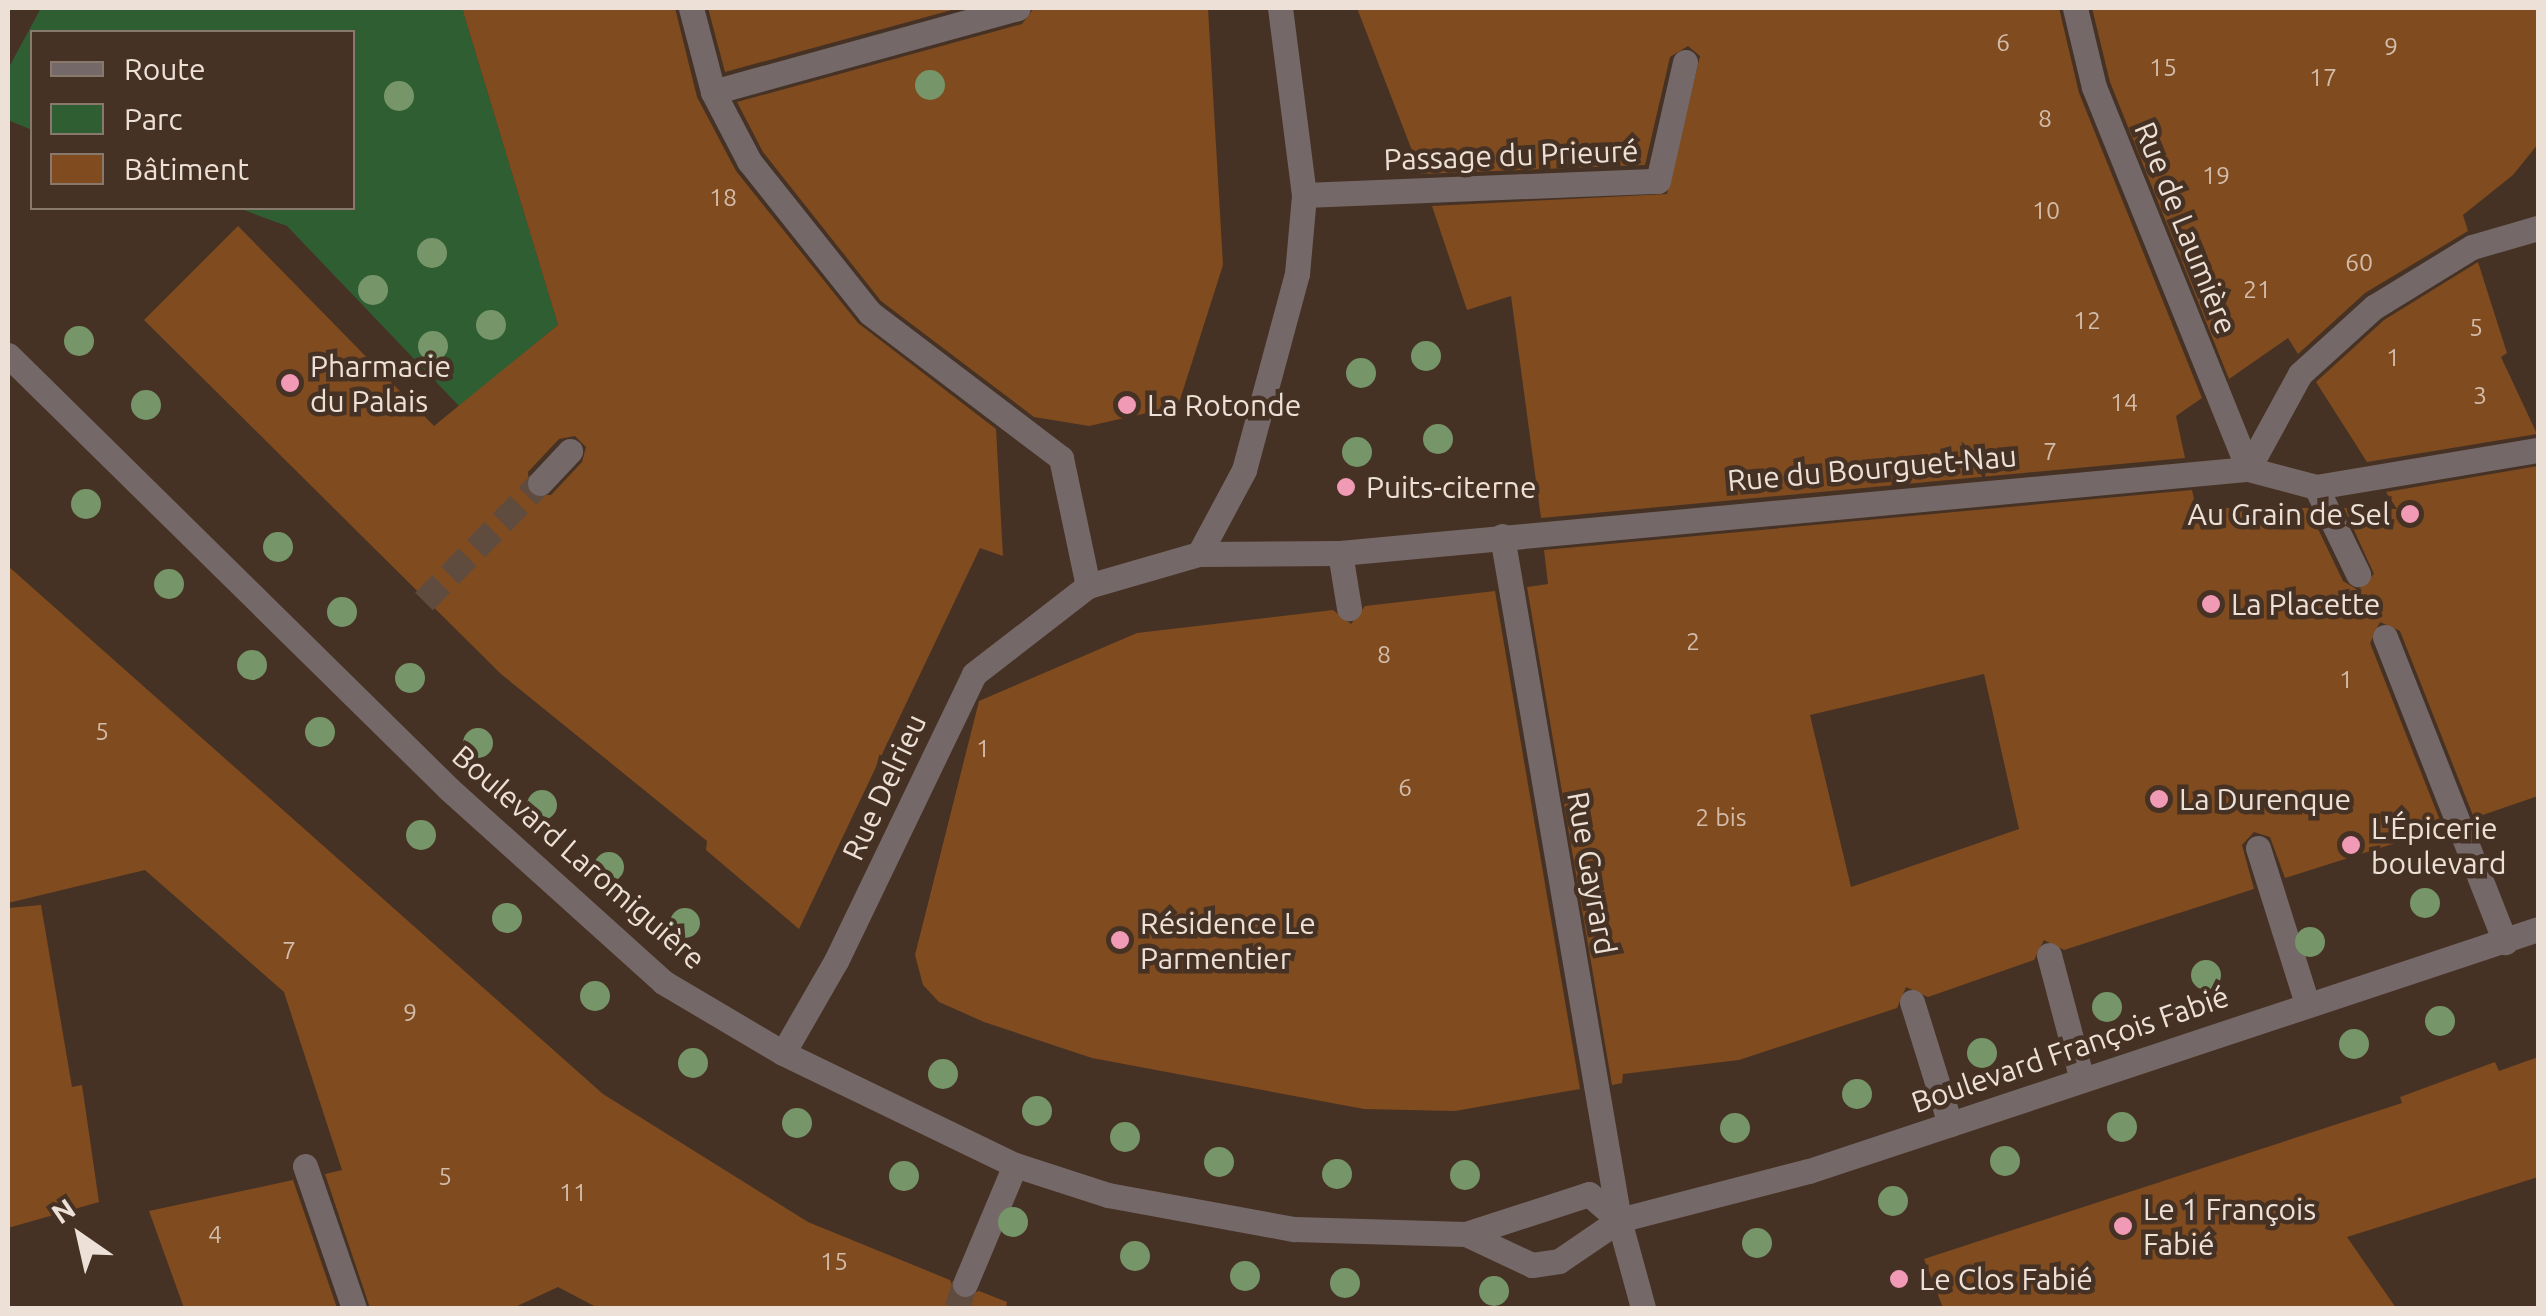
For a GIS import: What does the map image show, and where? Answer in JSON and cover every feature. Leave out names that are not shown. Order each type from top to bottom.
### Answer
[{"type":"street","points":[[691,8],[713,92],[749,161],[870,313],[1061,458],[1088,586]]},
{"type":"street","points":[[713,92],[1018,8]]},
{"type":"street","points":[[1199,554],[1244,470],[1297,274],[1304,195],[1296,92],[1280,8]]},
{"type":"street","name":"Rue de Laumière","points":[[2075,8],[2094,87],[2248,469]]},
{"type":"street","name":"Passage du Prieuré","points":[[1304,195],[1658,181],[1685,62]]},
{"type":"street","points":[[2248,469],[2300,374],[2374,307],[2472,247],[2538,228]]},
{"type":"street","name":"Boulevard Laromiguière","points":[[8,355],[449,789],[663,982],[783,1053],[1015,1165],[1108,1195],[1294,1229],[1466,1234],[1589,1194],[1619,1220],[1559,1261],[1532,1265],[1466,1234]]},
{"type":"street","points":[[2358,574],[2316,487],[2538,450]]},
{"type":"street","points":[[540,483],[570,452]]},
{"type":"street","name":"Rue du Bourguet-Nau","points":[[1088,586],[1199,554],[1340,553],[2248,469],[2316,487]]},
{"type":"street","name":"Rue Gayrard","points":[[1502,536],[1619,1220],[1643,1308]]},
{"type":"street","points":[[1340,553],[1348,608]]},
{"type":"street","name":"Rue Delrieu","points":[[783,1053],[836,961],[974,674],[1088,586]]},
{"type":"street","points":[[2385,637],[2505,942]]},
{"type":"street","points":[[2258,848],[2307,1002]]},
{"type":"street","name":"Boulevard François Fabié","points":[[1619,1220],[1809,1171],[2307,1002],[2538,929]]},
{"type":"street","points":[[2049,955],[2082,1080]]},
{"type":"street","points":[[1912,1002],[1950,1124]]},
{"type":"street","points":[[965,1284],[1015,1165]]},
{"type":"street","points":[[306,1166],[354,1308]]},
{"type":"green space","points":[[41,8],[462,8],[558,325],[460,407],[287,226],[243,210],[355,210],[355,30],[30,30],[30,129],[8,120],[8,69]]},
{"type":"building","points":[[462,8],[675,8],[697,97],[736,171],[858,323],[996,429],[1003,556],[980,548],[799,929],[706,850],[707,841],[501,674],[144,320],[238,226],[434,426],[558,325]],"holes":[[[575,436],[586,447],[582,462],[551,495],[530,495],[528,472],[559,439]]]},
{"type":"building","points":[[708,8],[959,8],[725,72]]},
{"type":"building","points":[[1034,8],[1208,8],[1223,265],[1178,406],[1089,426],[1034,417],[881,301],[763,152],[737,102],[1022,24]]},
{"type":"building","points":[[1357,8],[2059,8],[2079,93],[2202,398],[2176,416],[2185,458],[1541,518],[1511,296],[1467,310],[1432,206],[1667,194],[1700,56],[1688,46],[1670,57],[1645,165],[1421,174]]},
{"type":"building","points":[[2092,8],[2538,8],[2538,144],[2513,175],[2463,215],[2468,231],[2365,293],[2298,354],[2288,338],[2229,379],[2110,82]]},
{"type":"building","points":[[2478,262],[2507,353],[2501,357],[2537,434],[2367,462],[2316,382],[2384,320]]},
{"type":"building","points":[[2538,466],[2538,796],[2474,818],[2400,631],[2380,622],[2370,643],[2443,828],[2285,878],[2270,837],[2254,832],[2242,845],[2254,889],[2064,950],[2044,940],[2034,960],[1928,997],[1906,987],[1897,1008],[1739,1060],[1623,1074],[1622,1083],[1612,1085],[1527,587],[1548,584],[1544,550],[2192,490],[2196,508],[2308,508],[2343,581],[2358,590],[2374,574],[2344,508],[2397,509],[2386,492]],"holes":[[[1984,674],[2019,829],[1851,887],[1810,715]]]},
{"type":"building","points":[[8,566],[603,1094],[808,1222],[950,1280],[958,1298],[979,1291],[1007,1302],[1006,1308],[598,1308],[558,1287],[513,1308],[370,1308],[325,1174],[342,1170],[284,992],[145,870],[8,903]]},
{"type":"building","points":[[1495,591],[1580,1089],[1455,1111],[1364,1109],[1092,1058],[984,1022],[939,1002],[923,985],[915,955],[979,701],[1137,633],[1333,610],[1351,624],[1365,606]]},
{"type":"building","points":[[41,905],[72,1087],[82,1085],[99,1202],[8,1228],[8,908]]},
{"type":"building","points":[[2538,1057],[2538,1177],[2347,1237],[2396,1308],[1943,1308],[1924,1259],[2402,1103],[2400,1097],[2495,1062],[2499,1071]]},
{"type":"building","points":[[293,1180],[337,1308],[184,1308],[149,1211]]},
{"type":"tunnel","points":[[424,601],[540,483]]},
{"type":"tunnel","points":[[957,1308],[965,1284]]},
{"type":"place","name":"Pharmacie du Palais","points":[[290,383]]},
{"type":"place","name":"La Rotonde","points":[[1127,405]]},
{"type":"place","name":"Puits-citerne","points":[[1346,487]]},
{"type":"place","name":"Au Grain de Sel","points":[[2410,514]]},
{"type":"place","name":"La Placette","points":[[2211,604]]},
{"type":"place","name":"La Durenque","points":[[2159,799]]},
{"type":"place","name":"L'Épicerie boulevard","points":[[2351,845]]},
{"type":"place","name":"Résidence Le Parmentier","points":[[1120,940]]},
{"type":"place","name":"Le 1 François Fabié","points":[[2123,1226]]},
{"type":"place","name":"Le Clos Fabié","points":[[1899,1279]]}]
